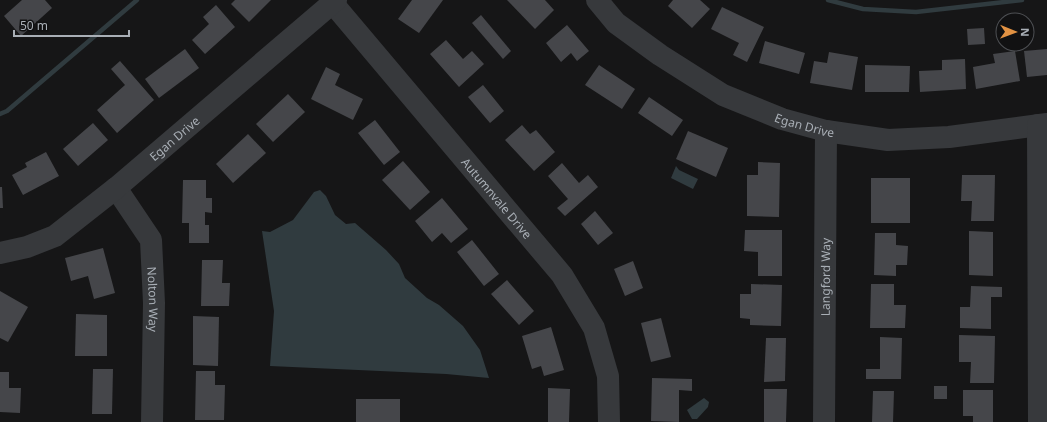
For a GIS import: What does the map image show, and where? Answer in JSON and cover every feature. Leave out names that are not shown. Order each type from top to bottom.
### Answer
[{"type":"street","name":"Egan Drive","points":[[597,0],[616,23],[660,55],[723,95],[782,119],[826,131],[888,140],[949,137],[1043,124]]},
{"type":"street","name":"Egan Drive","points":[[0,253],[27,247],[56,236],[116,188],[333,1]]},
{"type":"street","name":"Autumnvale Drive","points":[[333,1],[562,276],[594,328],[608,376],[609,422]]},
{"type":"street","points":[[1039,422],[1043,124]]},
{"type":"street","name":"Langford Way","points":[[824,422],[826,131]]},
{"type":"street","name":"Nolton Way","points":[[116,188],[151,240],[154,303],[152,422]]},
{"type":"shaded area","points":[[676,166],[679,170],[698,179],[693,189],[671,178]]},
{"type":"shaded area","points":[[320,190],[326,196],[335,215],[346,224],[355,223],[386,250],[399,264],[405,278],[427,298],[439,305],[463,326],[480,350],[489,378],[446,374],[270,366],[274,311],[262,231],[270,232],[293,220],[314,192]]},
{"type":"shaded area","points":[[704,398],[709,402],[708,407],[697,419],[692,419],[687,410]]},
{"type":"building","points":[[22,0],[45,0],[52,8],[21,36],[4,16]]},
{"type":"building","points":[[235,0],[271,0],[249,22],[231,4]]},
{"type":"building","points":[[412,0],[443,0],[419,33],[398,19]]},
{"type":"building","points":[[507,0],[545,0],[554,10],[535,29]]},
{"type":"building","points":[[673,0],[700,0],[710,9],[692,28],[668,6]]},
{"type":"building","points":[[216,5],[235,27],[205,54],[192,40],[209,24],[203,17]]},
{"type":"building","points":[[722,7],[764,27],[747,62],[733,55],[739,43],[711,29]]},
{"type":"building","points":[[481,15],[511,51],[503,59],[472,23]]},
{"type":"building","points":[[567,25],[589,51],[577,61],[571,53],[561,62],[546,43]]},
{"type":"building","points":[[984,28],[985,44],[968,45],[967,29]]},
{"type":"building","points":[[446,40],[463,59],[472,51],[484,64],[459,87],[430,54]]},
{"type":"building","points":[[765,41],[805,53],[799,74],[759,63]]},
{"type":"building","points":[[185,49],[199,68],[159,98],[145,79]]},
{"type":"building","points":[[1047,49],[1047,75],[1027,77],[1024,52],[1035,52],[1035,50]]},
{"type":"building","points":[[829,52],[858,57],[852,90],[810,83],[814,61],[827,63]]},
{"type":"building","points":[[1015,52],[1020,81],[976,89],[973,67],[995,63],[993,54]]},
{"type":"building","points":[[965,59],[966,89],[920,92],[919,71],[942,70],[942,60]]},
{"type":"building","points":[[120,61],[154,100],[117,133],[97,110],[125,85],[111,69]]},
{"type":"building","points":[[599,65],[635,89],[622,109],[585,85]]},
{"type":"building","points":[[865,65],[910,66],[909,92],[865,92]]},
{"type":"building","points":[[326,67],[340,74],[335,85],[363,99],[353,120],[311,99]]},
{"type":"building","points":[[483,85],[504,111],[490,123],[468,97]]},
{"type":"building","points":[[288,94],[305,112],[273,142],[256,124]]},
{"type":"building","points":[[649,97],[683,120],[672,136],[638,113]]},
{"type":"building","points":[[375,120],[400,152],[384,165],[358,133]]},
{"type":"building","points":[[93,123],[108,140],[78,166],[63,149]]},
{"type":"building","points":[[522,125],[530,134],[536,130],[555,152],[534,171],[505,140]]},
{"type":"building","points":[[688,131],[728,148],[716,177],[676,159]]},
{"type":"building","points":[[248,134],[266,153],[233,183],[216,164]]},
{"type":"building","points":[[46,152],[59,176],[23,195],[12,175],[27,167],[25,163]]},
{"type":"building","points":[[403,161],[430,192],[410,210],[382,180]]},
{"type":"building","points":[[758,162],[780,163],[779,217],[747,216],[747,175],[758,175]]},
{"type":"building","points":[[562,163],[579,183],[588,175],[598,187],[565,216],[557,208],[568,199],[548,176]]},
{"type":"building","points":[[962,175],[995,175],[994,221],[971,221],[972,201],[961,201]]},
{"type":"building","points":[[871,178],[910,178],[910,223],[871,223]]},
{"type":"building","points":[[183,180],[206,180],[206,198],[212,198],[212,213],[205,212],[205,225],[209,225],[209,243],[189,243],[189,223],[182,223]]},
{"type":"building","points":[[0,187],[2,187],[3,208],[0,208]]},
{"type":"building","points":[[442,198],[468,229],[451,243],[442,233],[432,242],[415,221]]},
{"type":"building","points":[[595,211],[613,233],[598,245],[581,224]]},
{"type":"building","points":[[745,230],[782,230],[782,276],[758,276],[758,252],[744,251]]},
{"type":"building","points":[[969,231],[993,232],[993,276],[969,275]]},
{"type":"building","points":[[875,233],[896,233],[896,245],[908,246],[907,265],[896,265],[896,276],[874,275]]},
{"type":"building","points":[[472,240],[499,274],[484,286],[457,252]]},
{"type":"building","points":[[103,248],[115,293],[94,299],[88,276],[71,281],[65,258]]},
{"type":"building","points":[[202,260],[223,260],[222,283],[230,283],[229,306],[201,306]]},
{"type":"building","points":[[633,261],[643,288],[625,296],[614,269]]},
{"type":"building","points":[[507,280],[534,311],[519,325],[491,294]]},
{"type":"building","points":[[751,284],[782,285],[781,326],[750,325],[750,319],[740,318],[740,294],[751,294]]},
{"type":"building","points":[[871,284],[894,284],[894,305],[906,305],[905,328],[870,328]]},
{"type":"building","points":[[971,286],[1002,287],[1002,297],[991,297],[991,329],[960,328],[960,307],[970,307]]},
{"type":"building","points":[[0,291],[28,307],[8,342],[0,338]]},
{"type":"building","points":[[76,314],[107,315],[107,356],[75,356]]},
{"type":"building","points":[[193,316],[219,317],[218,366],[193,365]]},
{"type":"building","points":[[661,318],[671,357],[651,362],[641,323]]},
{"type":"building","points":[[551,327],[564,370],[544,376],[541,366],[532,369],[522,336]]},
{"type":"building","points":[[959,335],[995,336],[994,383],[970,383],[971,362],[959,362]]},
{"type":"building","points":[[880,337],[902,338],[901,379],[866,379],[866,369],[880,369]]},
{"type":"building","points":[[766,338],[786,338],[785,381],[764,382]]},
{"type":"building","points":[[93,369],[113,369],[112,414],[92,414]]},
{"type":"building","points":[[196,371],[215,371],[215,385],[225,385],[224,420],[195,420]]},
{"type":"building","points":[[0,372],[9,372],[9,388],[21,388],[20,413],[0,412]]},
{"type":"building","points":[[652,378],[692,379],[692,391],[679,390],[679,422],[651,421]]},
{"type":"building","points":[[934,386],[947,386],[947,399],[934,399]]},
{"type":"building","points":[[548,388],[570,389],[569,422],[548,422]]},
{"type":"building","points":[[764,389],[787,389],[786,422],[764,422]]},
{"type":"building","points":[[963,390],[993,390],[993,422],[973,422],[973,416],[963,416]]},
{"type":"building","points":[[873,391],[894,391],[893,422],[872,422]]},
{"type":"building","points":[[356,399],[400,399],[400,422],[356,422]]},
{"type":"waterway","points":[[0,114],[7,111],[137,0]]},
{"type":"waterway","points":[[828,0],[863,9],[916,12],[1022,0]]}]
